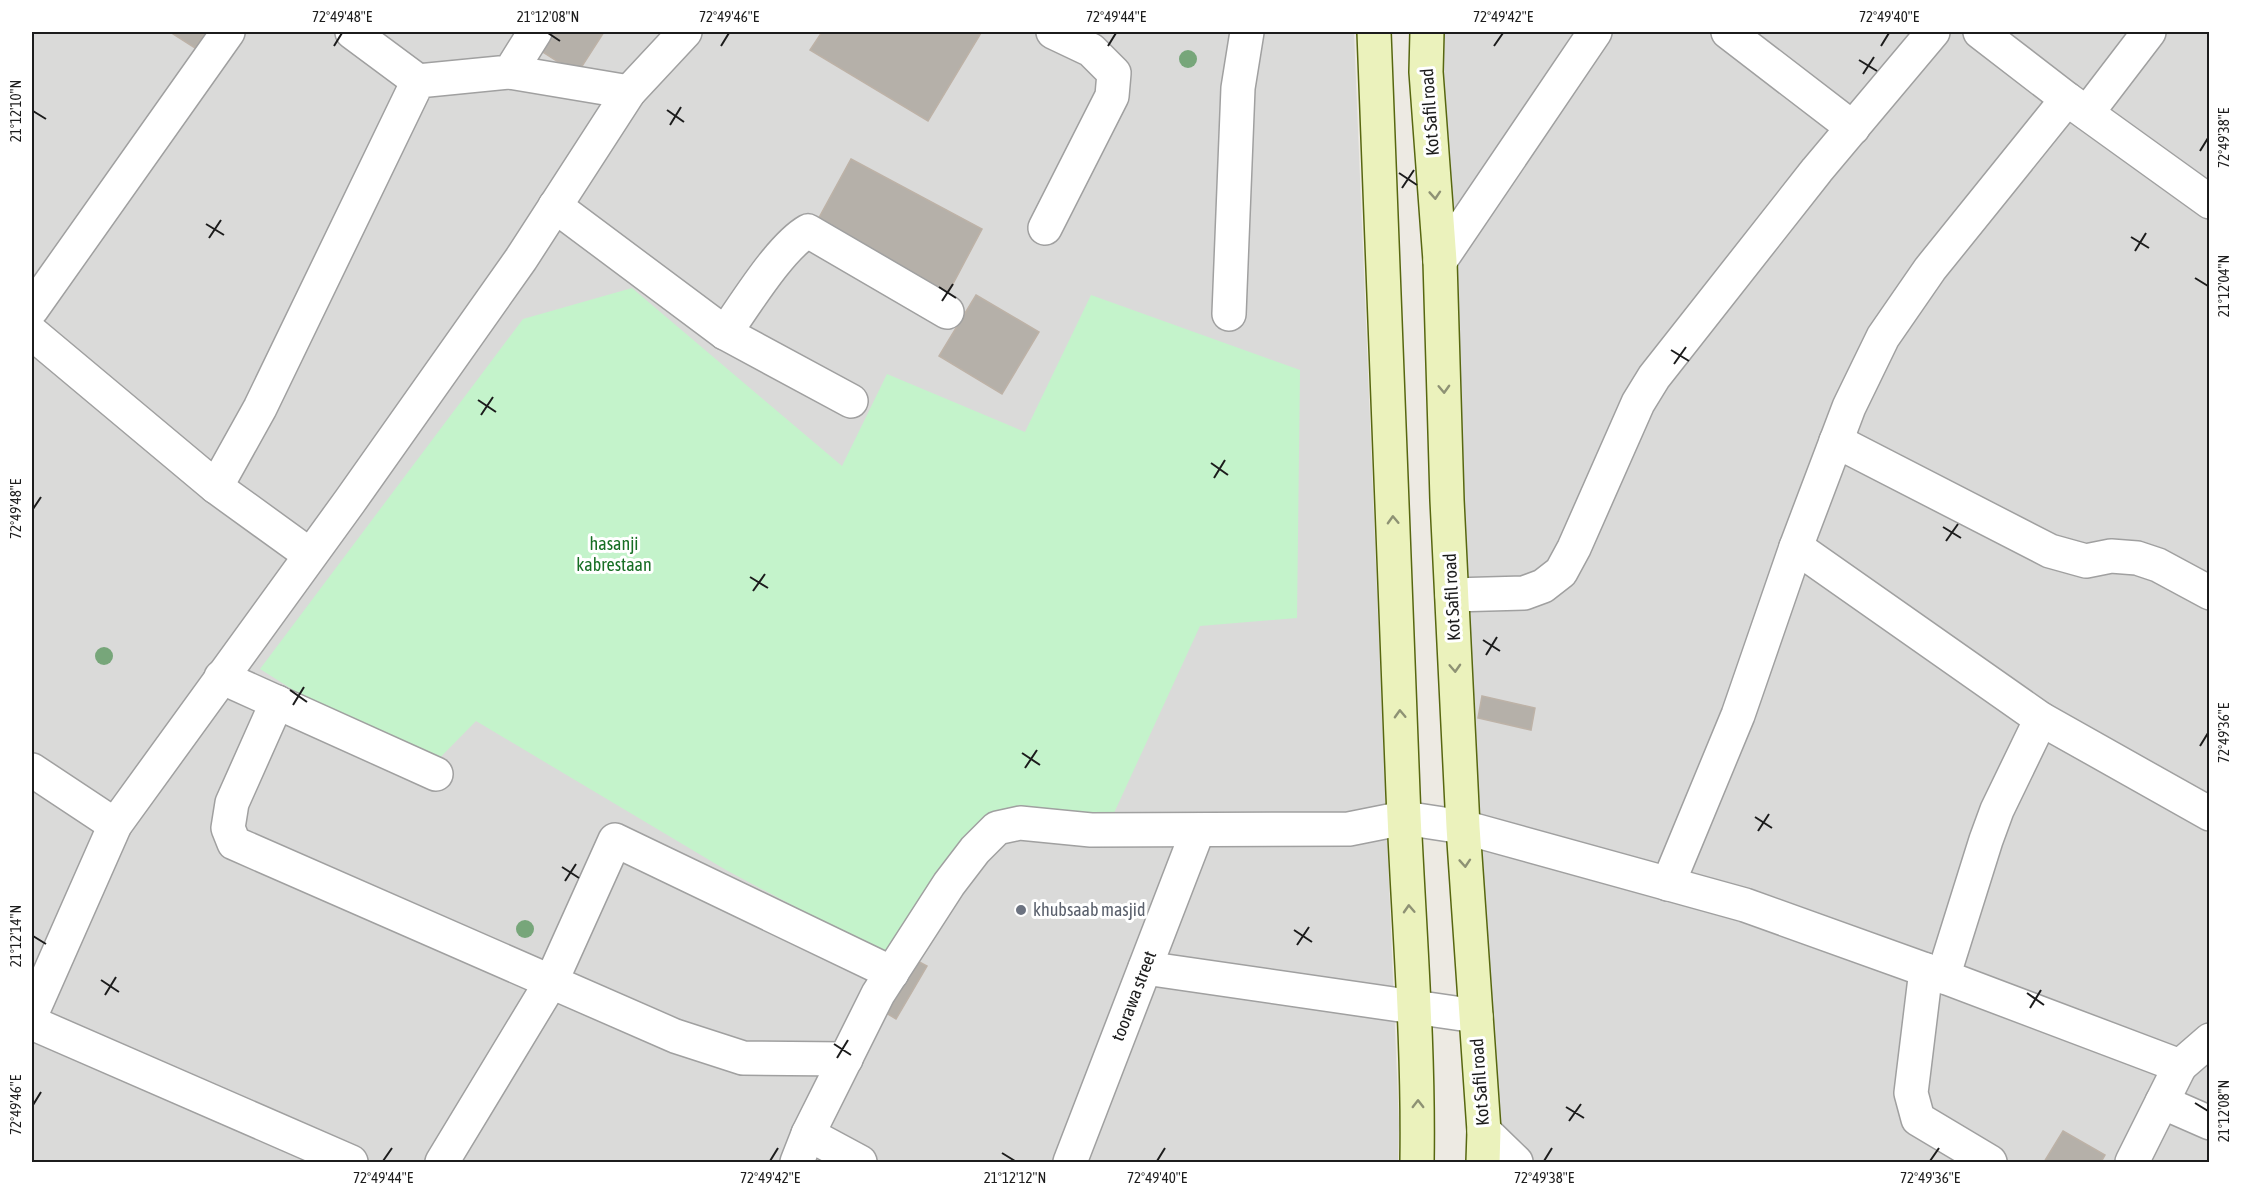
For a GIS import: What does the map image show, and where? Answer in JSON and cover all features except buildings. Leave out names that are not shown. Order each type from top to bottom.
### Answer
[{"type":"main road","points":[[1374,32],[1404,818],[1415,1006],[1418,1098],[1417,1162]]},
{"type":"main road","name":"Kot Safil road","points":[[1427,32],[1426,72],[1440,261],[1447,500],[1463,827],[1483,1147]]},
{"type":"street","points":[[32,309],[228,32]]},
{"type":"street","points":[[352,32],[418,81],[510,72],[629,92]]},
{"type":"street","points":[[510,72],[535,32]]},
{"type":"street","points":[[32,1013],[115,825],[507,278],[629,92],[685,32]]},
{"type":"street","points":[[1046,228],[1112,96],[1114,73],[1091,50],[1053,32]]},
{"type":"street","points":[[1229,314],[1238,88],[1247,32]]},
{"type":"street","points":[[1440,261],[1595,32]]},
{"type":"street","points":[[1728,32],[1853,128]]},
{"type":"street","points":[[1452,595],[1524,593],[1543,585],[1561,572],[1574,548],[1638,403],[1654,377],[1817,170],[1933,32]]},
{"type":"street","points":[[1980,32],[2077,106],[2210,202]]},
{"type":"street","points":[[1668,884],[1738,715],[1796,547],[1849,407],[1883,337],[1930,269],[2077,106],[2149,32]]},
{"type":"street","points":[[216,488],[260,408],[418,81]]},
{"type":"street","points":[[555,206],[725,333],[852,401]]},
{"type":"street","points":[[725,333],[780,256],[797,237],[808,231],[947,312]]},
{"type":"street","points":[[32,333],[216,488],[310,555]]},
{"type":"street","points":[[1836,441],[2050,552],[2086,561],[2110,556],[2137,558],[2158,565],[2210,593]]},
{"type":"street","points":[[1796,547],[2041,719],[2210,814]]},
{"type":"street","points":[[221,677],[436,774]]},
{"type":"street","points":[[277,702],[232,803],[228,828],[234,843],[675,1036],[743,1058],[846,1059]]},
{"type":"street","points":[[1990,1162],[1918,1119],[1911,1093],[1935,973],[1997,810],[2041,719]]},
{"type":"street","points":[[32,770],[115,825]]},
{"type":"street","points":[[860,1162],[802,1148],[878,994],[949,884],[975,850],[997,828],[1020,823],[1091,830],[1349,829],[1404,818],[1463,827],[1745,905],[1935,973],[2180,1066]]},
{"type":"street","name":"toorawa street","points":[[1070,1162],[1198,830]]},
{"type":"street","points":[[442,1162],[550,982],[615,840],[892,973]]},
{"type":"street","points":[[1145,968],[1476,1016]]},
{"type":"street","points":[[32,1023],[351,1162]]},
{"type":"street","points":[[2132,1162],[2180,1066],[2210,1040]]},
{"type":"street","points":[[2162,1102],[2210,1123]]},
{"type":"street","points":[[1483,1147],[1516,1162]]},
{"type":"shaded area","points":[[32,32],[668,32],[609,98],[353,475],[98,829],[32,972]]},
{"type":"shaded area","points":[[703,32],[1354,32],[1399,1125],[1398,1162],[32,1162],[32,1036],[127,837],[646,91]]},
{"type":"shaded area","points":[[1432,32],[2209,32],[2209,1162],[1489,1162]]},
{"type":"green space","name":"hasanji kabrestaan","points":[[632,288],[842,466],[887,374],[1025,432],[1091,295],[1300,370],[1297,618],[1200,626],[1114,813],[989,815],[890,957],[726,870],[476,721],[425,773],[260,669],[523,319]]},
{"type":"place","name":"khubsaab masjid","points":[[1021,910]]}]
